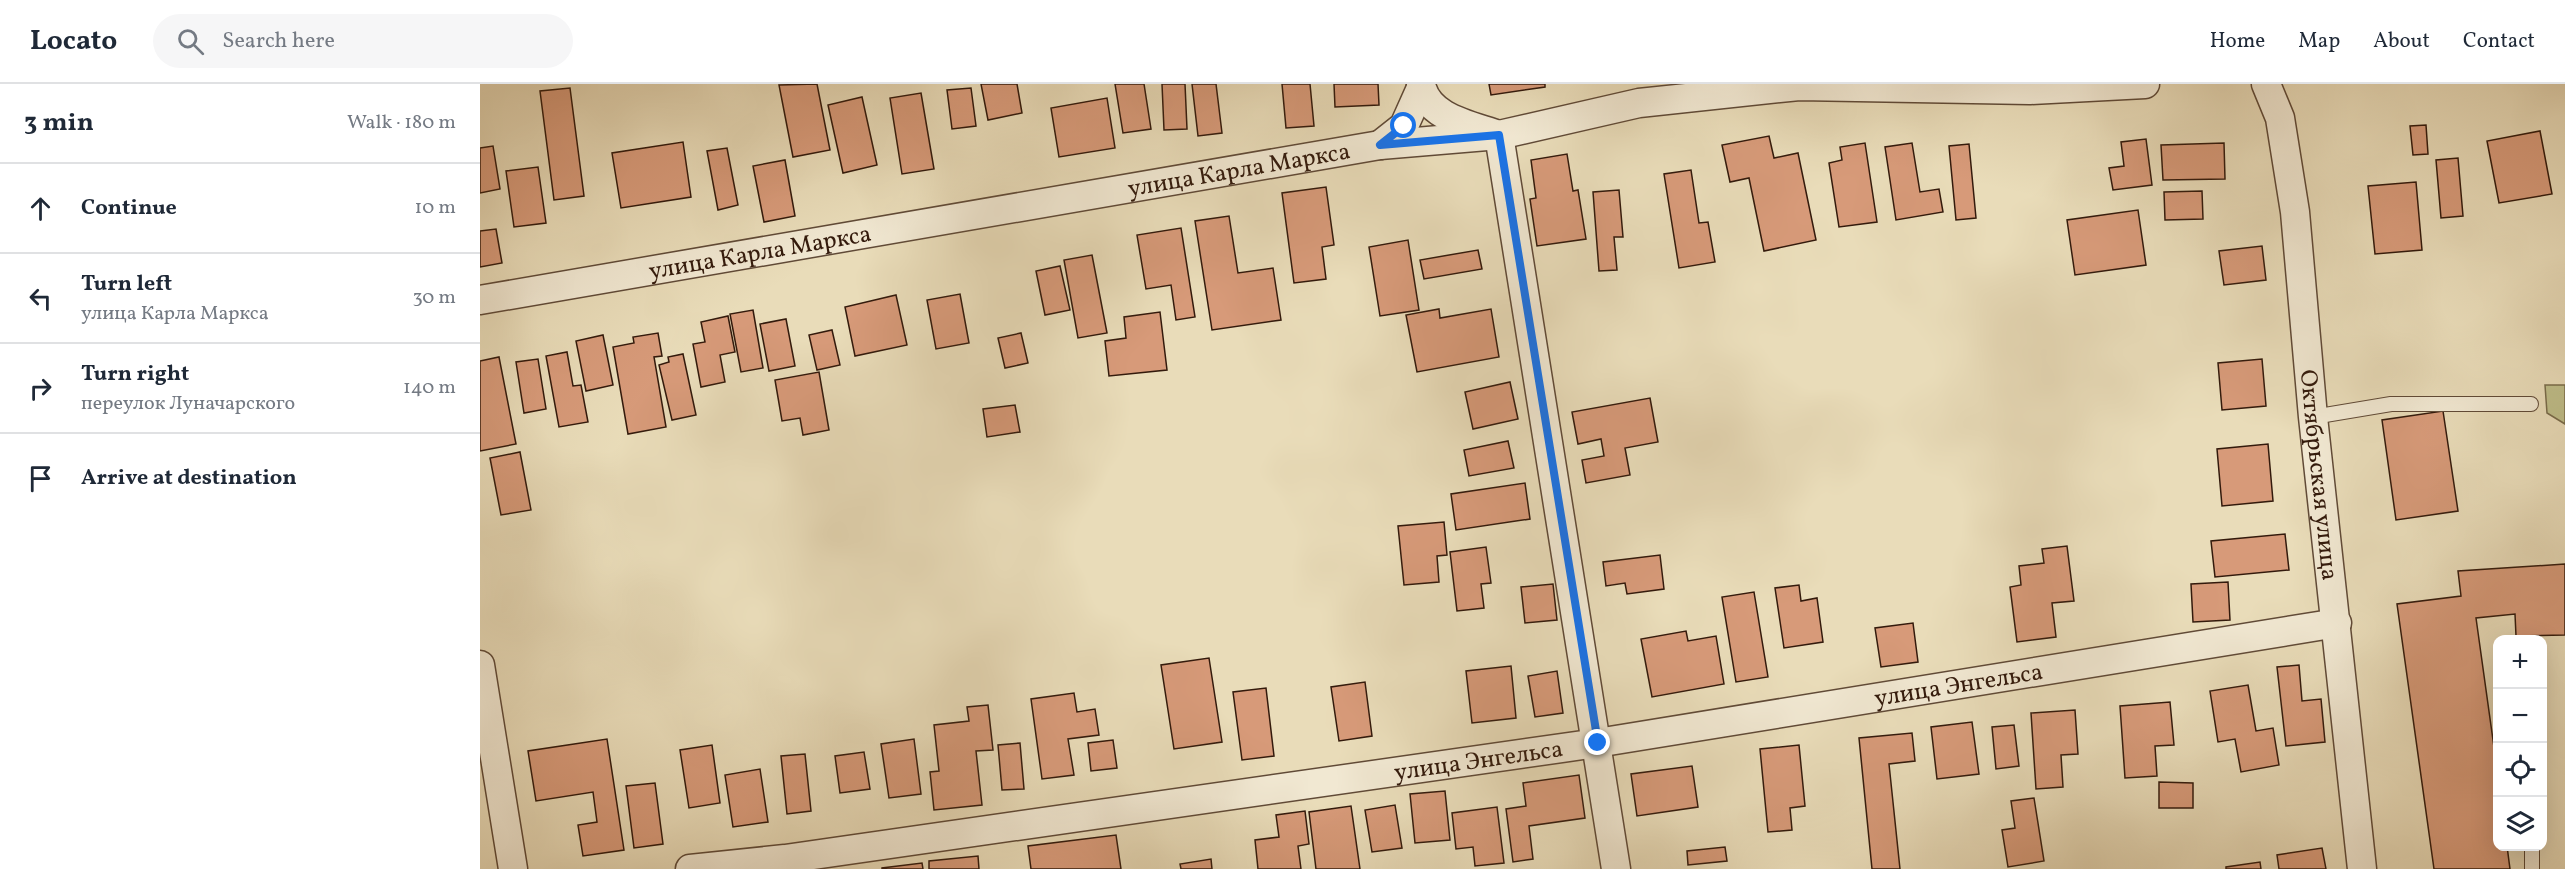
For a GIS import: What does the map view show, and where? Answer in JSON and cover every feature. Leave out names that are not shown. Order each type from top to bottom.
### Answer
[{"type":"street","name":"улица Карла Маркса","points":[[480,300],[1380,145],[1499,135],[1639,103],[1798,86],[2030,90],[2145,84]]},
{"type":"street","name":"Октябрьская улица","points":[[2266,84],[2280,118],[2295,212],[2313,417],[2362,869]]},
{"type":"street","points":[[1421,86],[1430,103],[1451,118],[1499,135],[1598,743],[1616,869]]},
{"type":"street","points":[[1380,145],[1404,126],[1421,86]]},
{"type":"street","name":"улица Энгельса","points":[[690,869],[784,859],[1598,743],[2337,623]]},
{"type":"street","points":[[480,665],[513,869]]},
{"type":"lane","points":[[2313,417],[2391,404],[2531,404]]},
{"type":"lane","points":[[2532,851],[2532,869]]},
{"type":"shaded area","points":[[2545,385],[2565,385],[2565,424],[2547,413]]},
{"type":"building","points":[[817,84],[830,150],[793,157],[779,85]]},
{"type":"building","points":[[981,84],[1017,84],[1022,113],[988,120]]},
{"type":"building","points":[[1115,84],[1144,84],[1151,129],[1123,133]]},
{"type":"building","points":[[1162,84],[1185,84],[1187,129],[1164,130]]},
{"type":"building","points":[[1192,84],[1216,84],[1222,133],[1198,136]]},
{"type":"building","points":[[1282,84],[1310,84],[1314,126],[1286,128]]},
{"type":"building","points":[[1334,84],[1378,84],[1379,105],[1335,107]]},
{"type":"building","points":[[1489,84],[1545,84],[1545,87],[1491,95]]},
{"type":"building","points":[[570,88],[584,196],[554,200],[540,91]]},
{"type":"building","points":[[971,88],[976,126],[952,129],[947,90]]},
{"type":"building","points":[[921,93],[934,169],[902,174],[890,98]]},
{"type":"building","points":[[862,97],[877,165],[843,173],[828,105]]},
{"type":"building","points":[[1107,98],[1115,148],[1059,157],[1051,108]]},
{"type":"building","points":[[2426,125],[2428,154],[2413,155],[2410,126]]},
{"type":"building","points":[[2540,131],[2552,194],[2499,203],[2487,141]]},
{"type":"building","points":[[1769,136],[1774,158],[1798,153],[1816,240],[1764,251],[1749,178],[1730,182],[1722,145]]},
{"type":"building","points":[[2146,139],[2152,185],[2113,190],[2109,168],[2124,166],[2121,142]]},
{"type":"building","points":[[683,142],[691,197],[621,208],[612,153]]},
{"type":"building","points":[[1865,143],[1877,222],[1839,227],[1829,163],[1842,160],[1840,147]]},
{"type":"building","points":[[1912,143],[1920,192],[1939,189],[1943,212],[1896,220],[1885,147]]},
{"type":"building","points":[[2224,143],[2225,179],[2163,180],[2161,145]]},
{"type":"building","points":[[1969,144],[1976,218],[1956,220],[1949,146]]},
{"type":"building","points":[[493,146],[500,189],[480,193],[480,148]]},
{"type":"building","points":[[727,148],[738,205],[718,210],[707,151]]},
{"type":"building","points":[[1567,154],[1573,191],[1578,190],[1586,239],[1537,246],[1530,199],[1536,198],[1531,160]]},
{"type":"building","points":[[2458,158],[2463,216],[2441,218],[2436,160]]},
{"type":"building","points":[[785,160],[795,216],[764,222],[753,166]]},
{"type":"building","points":[[538,167],[546,223],[514,227],[506,171]]},
{"type":"building","points":[[1691,170],[1699,223],[1708,222],[1715,262],[1679,268],[1664,174]]},
{"type":"building","points":[[2416,182],[2422,250],[2375,254],[2368,186]]},
{"type":"building","points":[[1326,187],[1334,245],[1322,247],[1326,279],[1294,283],[1282,193]]},
{"type":"building","points":[[1619,190],[1623,237],[1614,237],[1617,270],[1599,271],[1593,192]]},
{"type":"building","points":[[2202,191],[2203,219],[2165,220],[2164,192]]},
{"type":"building","points":[[2138,210],[2146,265],[2075,275],[2067,220]]},
{"type":"building","points":[[1229,216],[1238,273],[1273,268],[1281,320],[1212,330],[1195,221]]},
{"type":"building","points":[[1181,228],[1195,317],[1176,320],[1171,285],[1146,289],[1137,235]]},
{"type":"building","points":[[496,229],[502,263],[480,267],[480,231]]},
{"type":"building","points":[[1408,240],[1419,310],[1380,316],[1369,247]]},
{"type":"building","points":[[2262,246],[2266,280],[2224,285],[2219,251]]},
{"type":"building","points":[[1478,250],[1482,269],[1424,279],[1420,260]]},
{"type":"building","points":[[1092,255],[1107,333],[1078,338],[1064,260]]},
{"type":"building","points":[[1060,266],[1070,310],[1045,315],[1036,271]]},
{"type":"building","points":[[960,294],[969,343],[936,349],[927,300]]},
{"type":"building","points":[[896,295],[907,345],[855,356],[845,307]]},
{"type":"building","points":[[1439,309],[1440,318],[1491,309],[1499,357],[1417,372],[1406,315]]},
{"type":"building","points":[[753,310],[763,368],[741,372],[730,314]]},
{"type":"building","points":[[1160,312],[1167,370],[1109,376],[1105,341],[1126,338],[1124,317]]},
{"type":"building","points":[[728,316],[735,352],[720,355],[725,382],[701,387],[693,344],[705,342],[701,322]]},
{"type":"building","points":[[786,319],[795,366],[769,371],[760,324]]},
{"type":"building","points":[[832,330],[840,365],[817,370],[809,335]]},
{"type":"building","points":[[658,333],[662,356],[654,357],[666,427],[628,434],[613,347],[634,343],[633,337]]},
{"type":"building","points":[[1021,333],[1028,363],[1005,368],[998,338]]},
{"type":"building","points":[[603,335],[613,385],[586,391],[576,341]]},
{"type":"building","points":[[567,352],[573,386],[581,385],[588,422],[559,427],[546,356]]},
{"type":"building","points":[[683,354],[696,415],[672,420],[659,365],[669,362],[668,357]]},
{"type":"building","points":[[499,357],[516,444],[480,451],[480,361]]},
{"type":"building","points":[[538,359],[546,409],[524,413],[516,362]]},
{"type":"building","points":[[2262,359],[2266,406],[2222,410],[2218,363]]},
{"type":"building","points":[[819,372],[829,430],[803,435],[800,418],[782,421],[775,380]]},
{"type":"building","points":[[1510,382],[1518,419],[1473,429],[1465,392]]},
{"type":"building","points":[[1650,398],[1658,442],[1625,448],[1630,475],[1586,483],[1582,460],[1604,456],[1601,439],[1578,444],[1572,412]]},
{"type":"building","points":[[1015,405],[1020,432],[987,437],[983,409]]},
{"type":"building","points":[[2443,411],[2458,511],[2396,520],[2382,420]]},
{"type":"building","points":[[1508,441],[1514,468],[1469,476],[1464,450]]},
{"type":"building","points":[[2268,444],[2273,501],[2222,506],[2217,449]]},
{"type":"building","points":[[520,452],[531,510],[501,515],[490,458]]},
{"type":"building","points":[[1525,483],[1530,519],[1456,530],[1451,494]]},
{"type":"building","points":[[1444,522],[1447,555],[1437,556],[1439,582],[1404,585],[1398,526]]},
{"type":"building","points":[[2285,534],[2289,570],[2215,577],[2211,541]]},
{"type":"building","points":[[2067,546],[2074,601],[2052,603],[2056,637],[2017,642],[2010,587],[2021,585],[2019,566],[2044,563],[2042,549]]},
{"type":"building","points":[[1486,547],[1491,583],[1481,584],[1484,608],[1457,611],[1450,552]]},
{"type":"building","points":[[1660,555],[1664,589],[1627,594],[1625,583],[1606,586],[1603,562]]},
{"type":"building","points":[[2565,564],[2565,635],[2516,635],[2515,614],[2476,618],[2493,740],[2493,851],[2508,851],[2510,869],[2434,869],[2397,604],[2461,596],[2458,571]]},
{"type":"building","points":[[2228,582],[2230,620],[2193,622],[2191,584]]},
{"type":"building","points":[[1553,584],[1557,620],[1525,623],[1521,587]]},
{"type":"building","points":[[1799,585],[1801,601],[1817,598],[1823,642],[1784,648],[1775,588]]},
{"type":"building","points":[[1754,592],[1768,677],[1736,682],[1722,597]]},
{"type":"building","points":[[1913,623],[1918,662],[1881,667],[1875,628]]},
{"type":"building","points":[[1686,631],[1688,641],[1716,636],[1724,684],[1652,697],[1641,639]]},
{"type":"building","points":[[1209,658],[1222,742],[1174,749],[1161,665]]},
{"type":"building","points":[[2299,665],[2302,701],[2321,699],[2325,742],[2286,746],[2277,667]]},
{"type":"building","points":[[1511,666],[1516,718],[1472,723],[1466,671]]},
{"type":"building","points":[[1557,671],[1563,713],[1535,717],[1528,676]]},
{"type":"building","points":[[1365,682],[1372,736],[1339,741],[1331,687]]},
{"type":"building","points":[[2248,685],[2256,731],[2273,728],[2279,765],[2241,772],[2235,739],[2218,742],[2210,691]]},
{"type":"building","points":[[1266,688],[1274,756],[1242,760],[1233,692]]},
{"type":"building","points":[[1074,693],[1077,712],[1095,709],[1099,735],[1068,739],[1074,775],[1042,779],[1031,699]]},
{"type":"building","points":[[2170,702],[2174,745],[2155,746],[2157,776],[2125,778],[2120,706]]},
{"type":"building","points":[[988,705],[993,750],[976,751],[982,805],[934,810],[930,772],[939,771],[934,725],[969,721],[967,707]]},
{"type":"building","points":[[2075,710],[2078,754],[2061,755],[2063,787],[2036,789],[2031,713]]},
{"type":"building","points":[[1972,722],[1979,774],[1937,779],[1931,727]]},
{"type":"building","points":[[2014,725],[2019,766],[1996,769],[1992,727]]},
{"type":"building","points":[[1912,733],[1915,761],[1889,764],[1900,869],[1872,869],[1859,738]]},
{"type":"building","points":[[607,739],[624,850],[583,856],[578,825],[597,822],[593,792],[536,801],[528,751]]},
{"type":"building","points":[[914,739],[921,794],[889,798],[881,744]]},
{"type":"building","points":[[1113,740],[1117,768],[1091,771],[1088,743]]},
{"type":"building","points":[[1020,743],[1024,789],[1002,790],[998,745]]},
{"type":"building","points":[[712,745],[720,803],[689,808],[680,750]]},
{"type":"building","points":[[1799,745],[1805,806],[1790,808],[1792,830],[1768,832],[1760,749]]},
{"type":"building","points":[[864,752],[870,789],[840,793],[835,756]]},
{"type":"building","points":[[805,754],[811,811],[787,814],[781,756]]},
{"type":"building","points":[[1692,766],[1698,807],[1637,816],[1631,774]]},
{"type":"building","points":[[760,769],[768,822],[733,827],[725,775]]},
{"type":"building","points":[[1579,775],[1585,818],[1529,826],[1533,859],[1513,862],[1506,809],[1526,806],[1523,783]]},
{"type":"building","points":[[2159,782],[2193,783],[2193,808],[2159,808]]},
{"type":"building","points":[[655,783],[663,844],[634,848],[626,786]]},
{"type":"building","points":[[1445,791],[1450,840],[1415,843],[1410,794]]},
{"type":"building","points":[[2034,798],[2044,861],[2008,867],[2002,830],[2015,828],[2011,801]]},
{"type":"building","points":[[1395,805],[1402,848],[1372,852],[1365,810]]},
{"type":"building","points":[[1351,806],[1360,869],[1316,869],[1309,812]]},
{"type":"building","points":[[1497,807],[1504,863],[1475,866],[1473,847],[1456,849],[1452,813]]},
{"type":"building","points":[[1305,811],[1309,844],[1298,846],[1301,869],[1258,869],[1255,840],[1279,837],[1276,815]]},
{"type":"building","points":[[1116,835],[1121,869],[1031,869],[1028,846]]},
{"type":"building","points":[[1725,847],[1727,861],[1688,865],[1687,851]]},
{"type":"building","points":[[2322,848],[2326,869],[2279,869],[2277,855]]},
{"type":"building","points":[[978,856],[979,869],[929,869],[929,861]]},
{"type":"building","points":[[1211,859],[1212,869],[1181,869],[1180,864]]},
{"type":"building","points":[[2260,862],[2261,869],[2226,869],[2226,867]]},
{"type":"building","points":[[922,863],[923,869],[882,869],[882,868]]},
{"type":"route","points":[[1404,126],[1380,145],[1499,135],[1598,743]]}]
